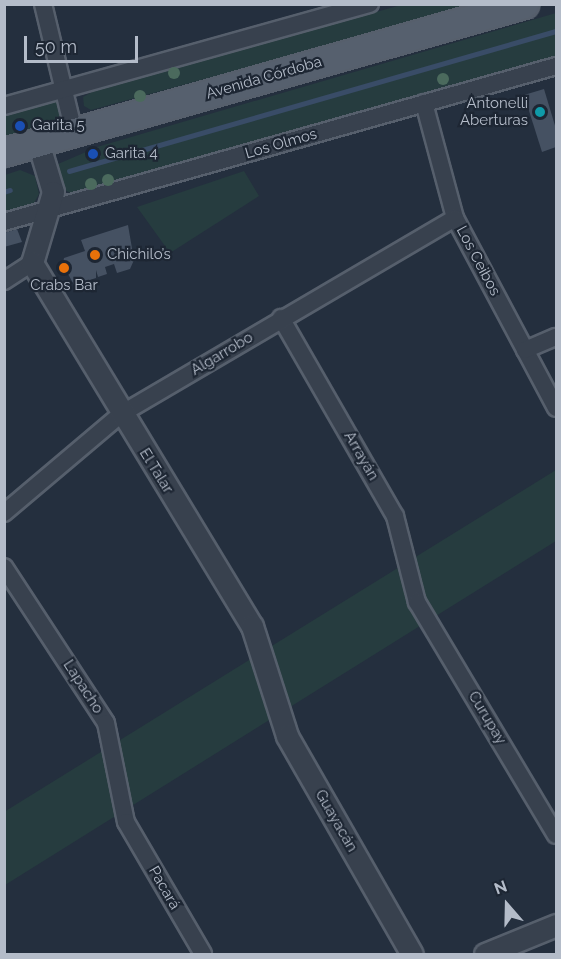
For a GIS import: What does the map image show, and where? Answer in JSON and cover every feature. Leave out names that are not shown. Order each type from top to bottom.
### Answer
[{"type":"main road","name":"Avenida Córdoba","points":[[4,152],[524,4]]},
{"type":"street","points":[[43,4],[66,89],[74,132]]},
{"type":"street","points":[[4,106],[333,10],[370,4]]},
{"type":"street","name":"Los Olmos","points":[[4,222],[556,66]]},
{"type":"street","name":"Los Ceibos","points":[[424,104],[455,218],[556,408]]},
{"type":"street","points":[[4,281],[32,263],[50,209],[53,192],[38,142]]},
{"type":"street","name":"Algarrobo","points":[[4,513],[121,414],[281,318],[455,218]]},
{"type":"street","name":"El Talar","points":[[32,263],[121,414],[252,626],[270,683]]},
{"type":"street","name":"Arrayán","points":[[281,318],[395,516],[417,602]]},
{"type":"street","points":[[525,350],[556,337]]},
{"type":"street","name":"Lapacho","points":[[4,567],[106,723],[126,822]]},
{"type":"street","name":"Curupay","points":[[417,602],[556,834]]},
{"type":"street","name":"Guayacán","points":[[270,683],[287,736],[412,954]]},
{"type":"street","name":"Pacará","points":[[126,822],[203,954]]},
{"type":"street","points":[[485,954],[556,925]]},
{"type":"green space","points":[[401,5],[476,5],[91,110],[84,106],[83,97],[92,92]]},
{"type":"green space","points":[[556,13],[556,56],[77,196],[60,188],[58,164],[86,152],[89,161],[101,156],[97,147]]},
{"type":"green space","points":[[52,99],[60,103],[59,118],[27,130],[14,123],[18,133],[5,137],[5,112]]},
{"type":"green space","points":[[20,170],[35,176],[39,194],[32,207],[5,214],[5,175]]},
{"type":"green space","points":[[244,171],[259,196],[170,253],[137,207]]},
{"type":"green space","points":[[556,470],[556,541],[5,885],[4,812]]},
{"type":"building","name":"Antonelli Aberturas","points":[[544,89],[556,129],[556,147],[542,152],[524,95]]},
{"type":"building","points":[[23,120],[27,130],[19,134],[15,123]]},
{"type":"building","points":[[97,147],[101,157],[89,161],[86,152]]},
{"type":"building","points":[[128,225],[134,260],[130,269],[117,273],[114,264],[105,267],[107,274],[98,277],[96,270],[96,278],[74,285],[67,272],[61,274],[64,258],[85,251],[81,240]]},
{"type":"building","points":[[17,229],[22,242],[4,247],[4,233]]},
{"type":"waterway","points":[[69,171],[556,31]]},
{"type":"waterway","points":[[4,192],[10,190]]},
{"type":"place","name":"Antonelli Aberturas","points":[[540,112]]},
{"type":"place","name":"Garita 5","points":[[20,126]]},
{"type":"place","name":"Garita 4","points":[[93,154]]},
{"type":"place","name":"Chichilo’s","points":[[95,255]]},
{"type":"place","name":"Crabs Bar","points":[[64,268]]}]
